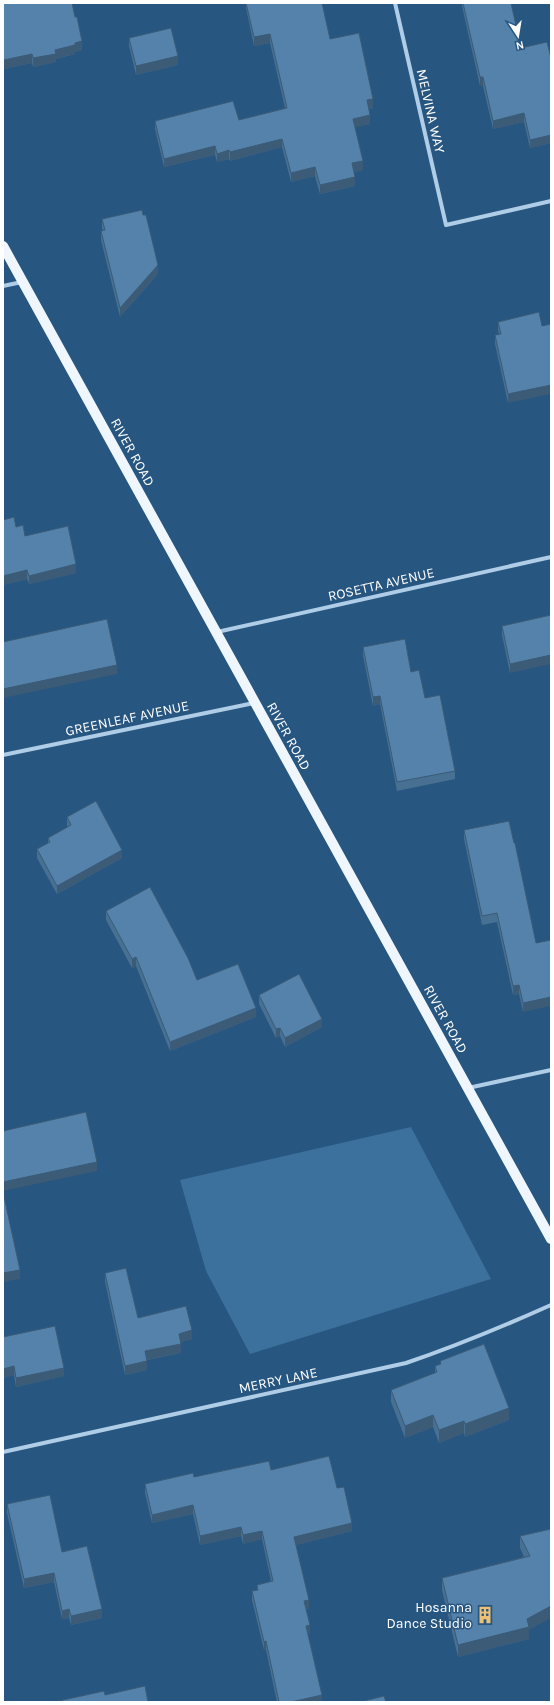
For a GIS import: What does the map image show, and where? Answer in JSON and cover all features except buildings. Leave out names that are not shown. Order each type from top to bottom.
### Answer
[{"type":"main road","name":"RIVER ROAD","points":[[3,246],[551,1239]]},
{"type":"street","name":"MELVINA WAY","points":[[395,3],[446,224],[551,201]]},
{"type":"street","points":[[3,286],[23,282]]},
{"type":"street","name":"ROSETTA AVENUE","points":[[216,632],[551,557]]},
{"type":"street","name":"GREENLEAF AVENUE","points":[[3,755],[255,703]]},
{"type":"street","points":[[468,1088],[551,1070]]},
{"type":"street","name":"MERRY LANE","points":[[3,1452],[406,1362],[448,1348],[551,1305]]},
{"type":"shaded area","points":[[411,1127],[491,1279],[250,1354],[206,1271],[180,1180]]},
{"type":"place","name":"Hosanna Dance Studio","points":[[485,1615]]}]
